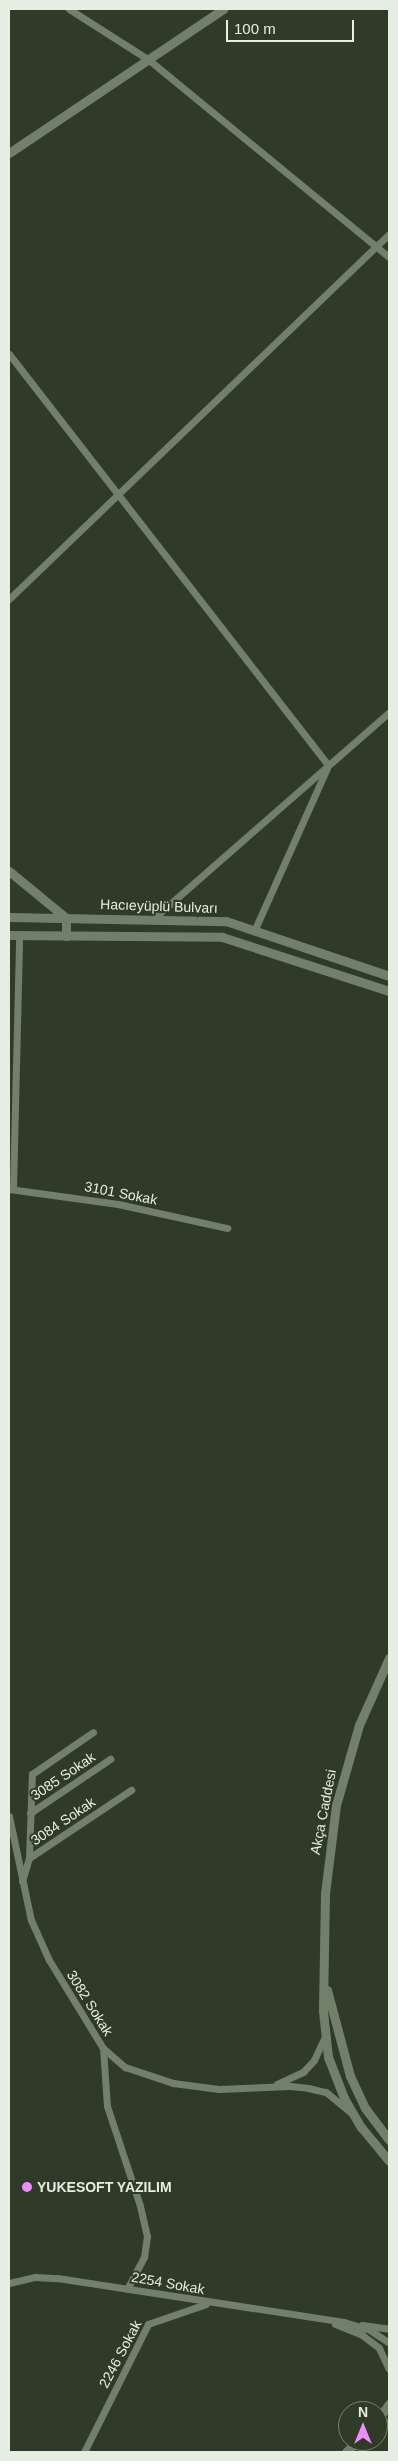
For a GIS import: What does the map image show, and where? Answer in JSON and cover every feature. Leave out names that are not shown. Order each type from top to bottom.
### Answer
[{"type":"street","points":[[69,9],[149,60],[389,257]]},
{"type":"street","points":[[9,153],[223,9]]},
{"type":"street","points":[[9,599],[119,496],[389,234]]},
{"type":"street","points":[[9,354],[328,765]]},
{"type":"street","points":[[154,918],[389,712]]},
{"type":"street","points":[[255,929],[328,765]]},
{"type":"street","points":[[9,871],[66,918],[66,936]]},
{"type":"street","name":"Hacıeyüplü Bulvarı","points":[[9,917],[208,919],[255,929],[389,976]]},
{"type":"street","name":"Hacıeyüplü Bulvarı","points":[[9,935],[222,937],[389,991]]},
{"type":"street","points":[[11,1189],[19,935]]},
{"type":"street","name":"3101 Sokak","points":[[11,1189],[118,1204],[227,1228]]},
{"type":"street","name":"Akça Caddesi","points":[[389,1658],[359,1725],[336,1805],[324,1893],[325,2035],[331,2064],[353,2115],[389,2161]]},
{"type":"street","points":[[29,1858],[32,1774],[93,1732]]},
{"type":"street","name":"3085 Sokak","points":[[30,1813],[110,1759]]},
{"type":"street","name":"3084 Sokak","points":[[22,1882],[29,1858],[131,1790]]},
{"type":"street","name":"3082 Sokak","points":[[9,1816],[31,1920],[49,1960],[103,2048],[106,2106],[140,2206],[146,2236],[144,2257],[127,2289]]},
{"type":"street","name":"Akça Caddesi","points":[[324,1980],[350,2076],[365,2108],[389,2140]]},
{"type":"street","points":[[267,2087],[303,2072],[314,2060],[325,2035]]},
{"type":"street","points":[[103,2048],[125,2067],[173,2083],[218,2089],[290,2086],[326,2092],[353,2115]]},
{"type":"street","name":"2254 Sokak","points":[[9,2283],[35,2276],[52,2277],[209,2303],[389,2328]]},
{"type":"street","name":"2246 Sokak","points":[[84,2452],[148,2324],[209,2303]]},
{"type":"street","name":"2254 Sokak","points":[[323,2320],[369,2340],[383,2353],[389,2369]]},
{"type":"street","name":"2254 Sokak","points":[[344,2322],[370,2330],[389,2342]]},
{"type":"place","name":"YUKESOFT YAZILIM","points":[[27,2187]]}]
